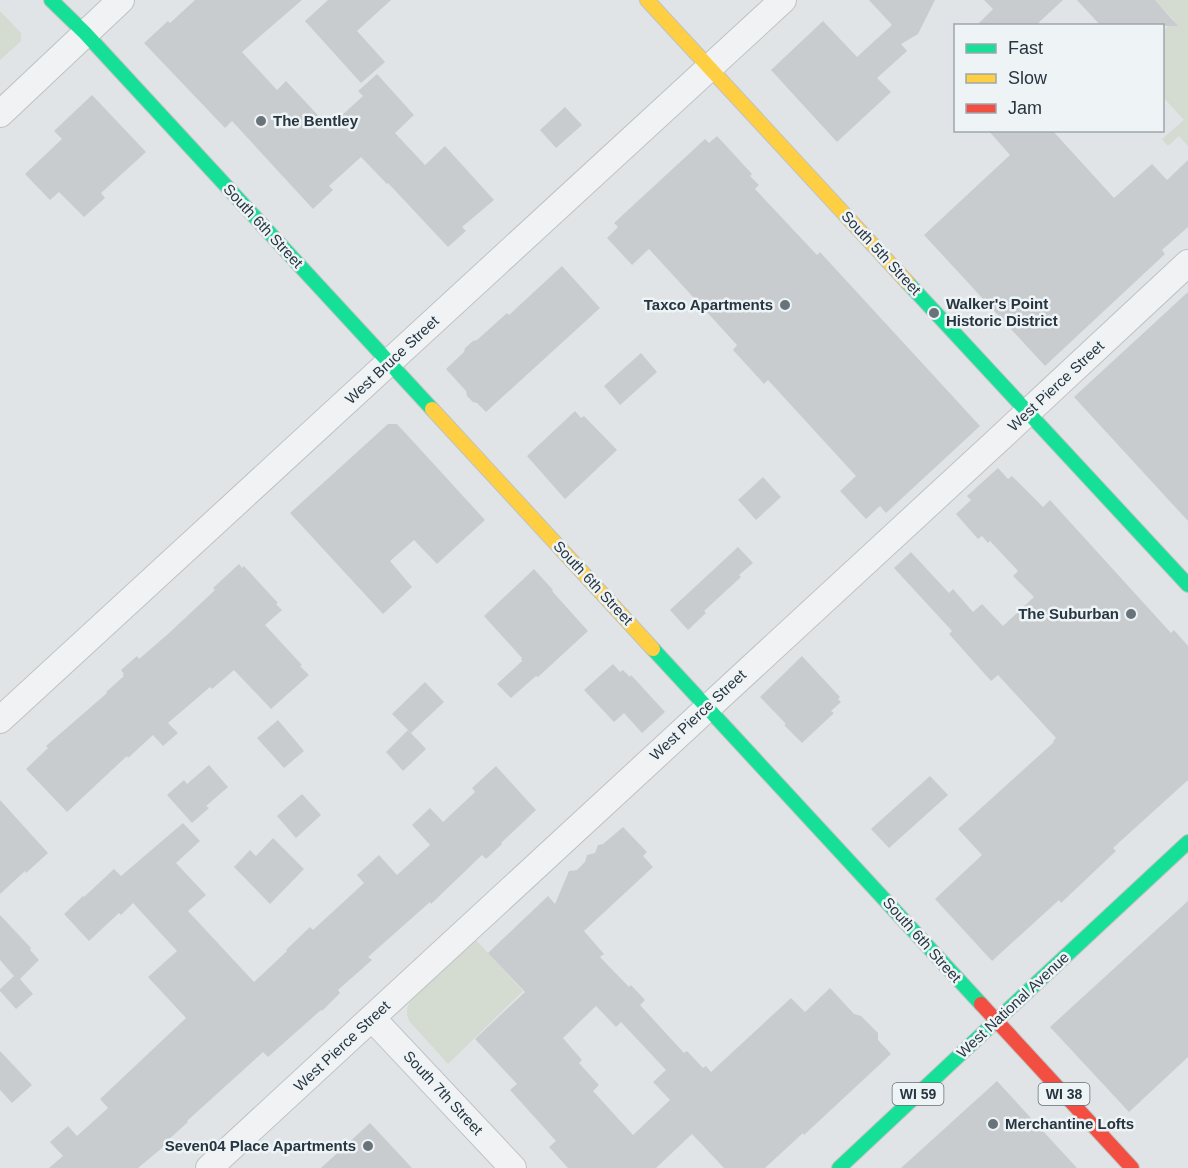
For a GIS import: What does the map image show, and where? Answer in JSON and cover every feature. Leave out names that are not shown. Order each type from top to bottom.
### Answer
[{"type":"main road","name":"South 6th Street","points":[[51,0],[85,33],[1132,1168]]},
{"type":"main road","name":"South 5th Street","points":[[647,0],[1188,585]]},
{"type":"main road","name":"West National Avenue","points":[[839,1168],[1188,842]]},
{"type":"street","points":[[0,114],[121,0]]},
{"type":"street","name":"West Bruce Street","points":[[0,720],[783,0]]},
{"type":"street","name":"West Pierce Street","points":[[209,1168],[1188,263]]},
{"type":"street","name":"South 7th Street","points":[[372,1018],[513,1168]]},
{"type":"shaded area","points":[[1155,0],[1188,0],[1188,146],[1179,136],[1168,146],[1162,139],[1184,120],[1164,98],[1164,30],[1174,20]]},
{"type":"shaded area","points":[[0,11],[21,33],[21,41],[0,60]]},
{"type":"shaded area","points":[[476,940],[523,991],[448,1064],[410,1022],[407,1008],[412,999]]},
{"type":"building","points":[[195,0],[302,0],[242,52],[277,90],[286,81],[329,127],[363,96],[358,91],[377,74],[414,115],[395,133],[425,165],[445,146],[494,200],[462,227],[466,231],[448,247],[361,157],[329,186],[333,190],[313,209],[232,121],[225,128],[144,43]]},
{"type":"building","points":[[328,0],[391,0],[357,31],[385,62],[361,83],[305,21]]},
{"type":"building","points":[[869,0],[935,0],[918,34],[901,44],[907,51],[877,78],[891,92],[837,142],[771,70],[823,21],[857,57],[892,25]]},
{"type":"building","points":[[984,0],[1063,0],[1037,24],[978,24],[993,9]]},
{"type":"building","points":[[1077,0],[1155,0],[1178,26],[1164,26],[1164,24],[1099,24]]},
{"type":"building","points":[[92,95],[146,152],[101,193],[105,198],[84,217],[59,192],[50,200],[25,174],[62,139],[54,131]]},
{"type":"building","points":[[565,107],[582,125],[556,148],[540,130]]},
{"type":"building","points":[[990,132],[1054,132],[1114,198],[1152,164],[1167,180],[1188,160],[1188,227],[1162,250],[1165,254],[1045,366],[924,235],[1010,155]]},
{"type":"building","name":"Taxco Apartments","points":[[717,136],[752,174],[750,176],[759,185],[755,189],[817,255],[820,252],[980,426],[886,513],[880,506],[866,519],[840,491],[856,476],[768,380],[764,384],[733,350],[737,345],[649,249],[632,265],[607,238],[618,227],[614,223],[705,139],[709,143]]},
{"type":"building","points":[[562,266],[600,308],[486,412],[467,396],[466,391],[446,369],[464,352],[465,348],[507,313],[509,315]]},
{"type":"building","points":[[1188,292],[1188,521],[1074,397]]},
{"type":"building","points":[[641,353],[657,372],[620,405],[604,386]]},
{"type":"building","points":[[575,411],[581,418],[584,416],[617,450],[565,499],[527,456]]},
{"type":"building","points":[[388,424],[397,424],[485,520],[437,564],[414,540],[390,561],[412,587],[383,614],[290,513]]},
{"type":"building","points":[[998,468],[1008,479],[1012,476],[1043,507],[1050,500],[1171,633],[1174,630],[1188,646],[1188,780],[1113,848],[1116,851],[1061,903],[1059,900],[992,961],[935,899],[982,855],[958,829],[1056,738],[998,675],[991,681],[949,634],[952,631],[894,568],[911,552],[949,593],[953,589],[973,612],[982,604],[1003,626],[1034,597],[1013,576],[1018,571],[990,541],[988,543],[982,536],[978,539],[956,514],[971,500],[967,496]]},
{"type":"building","points":[[763,477],[781,497],[756,520],[738,500]]},
{"type":"building","points":[[738,547],[753,563],[688,630],[670,610]]},
{"type":"building","points":[[239,564],[242,568],[244,566],[278,603],[276,604],[282,610],[265,625],[309,675],[271,709],[234,670],[168,723],[178,733],[163,746],[153,735],[67,812],[26,769],[48,748],[46,746],[124,676],[121,670],[137,656],[139,659],[168,634]]},
{"type":"building","points":[[534,569],[588,631],[538,677],[536,676],[511,698],[497,684],[522,661],[522,658],[484,616]]},
{"type":"building","points":[[802,656],[840,697],[838,699],[841,702],[831,711],[834,713],[802,743],[760,697]]},
{"type":"building","points":[[613,664],[620,672],[623,670],[630,677],[631,675],[665,712],[642,733],[624,713],[614,722],[584,690]]},
{"type":"building","points":[[425,682],[444,702],[411,733],[392,714]]},
{"type":"building","points":[[278,720],[304,751],[284,768],[257,738]]},
{"type":"building","points":[[408,730],[426,749],[403,771],[386,752]]},
{"type":"building","points":[[209,765],[228,787],[206,806],[209,808],[192,823],[167,795],[184,780],[187,784]]},
{"type":"building","points":[[496,766],[536,810],[486,859],[482,855],[431,904],[430,902],[368,957],[372,960],[338,990],[340,993],[322,1011],[268,1057],[263,1052],[187,1121],[167,1141],[168,1143],[138,1168],[49,1168],[63,1156],[50,1142],[68,1126],[77,1136],[108,1108],[100,1099],[186,1018],[148,977],[177,951],[133,903],[89,941],[64,914],[83,896],[114,869],[121,876],[183,823],[200,841],[176,863],[206,895],[188,911],[254,982],[310,927],[313,930],[364,883],[357,875],[379,855],[397,875],[430,845],[412,825],[430,808],[443,822],[475,792],[472,788]]},
{"type":"building","points":[[930,776],[948,795],[889,848],[871,829]]},
{"type":"building","points":[[302,794],[321,815],[296,838],[277,816]]},
{"type":"building","points":[[0,800],[48,853],[0,894]]},
{"type":"building","points":[[623,827],[647,852],[643,856],[653,867],[584,931],[604,954],[600,957],[645,1000],[640,1005],[684,1053],[687,1051],[703,1068],[706,1066],[711,1072],[791,998],[805,1012],[830,988],[854,1014],[861,1016],[878,1033],[878,1040],[891,1054],[765,1168],[724,1168],[692,1134],[656,1168],[568,1168],[549,1147],[556,1141],[510,1090],[517,1084],[475,1039],[525,992],[488,953],[548,896],[555,904],[569,871],[577,870],[585,862],[587,855],[595,853],[598,845],[603,844]],"holes":[[[596,1006],[616,1027],[621,1022],[666,1070],[653,1082],[670,1100],[633,1135],[593,1091],[599,1085],[579,1063],[582,1060],[563,1038]]]},
{"type":"building","points":[[273,838],[304,869],[270,904],[234,867],[250,850],[256,856]]},
{"type":"building","points":[[1188,901],[1188,1057],[1129,1112],[1050,1027]]},
{"type":"building","points":[[0,915],[31,948],[30,950],[39,960],[20,979],[33,994],[16,1009],[0,991],[14,976],[0,960]]},
{"type":"building","points":[[0,1051],[32,1085],[12,1103],[0,1090]]},
{"type":"building","name":"Merchantine Lofts","points":[[997,1081],[1077,1168],[901,1168]]},
{"type":"building","name":"Seven04 Place Apartments","points":[[370,1123],[412,1168],[321,1168]]},
{"type":"traffic: fast","points":[[51,0],[85,33],[432,409]]},
{"type":"traffic: fast","points":[[908,283],[1188,585]]},
{"type":"traffic: fast","points":[[653,649],[981,1004]]},
{"type":"traffic: fast","points":[[997,1020],[1188,842]]},
{"type":"traffic: fast","points":[[839,1168],[997,1020]]},
{"type":"traffic: slow","points":[[647,0],[908,283]]},
{"type":"traffic: slow","points":[[432,409],[653,649]]},
{"type":"traffic: jam","points":[[981,1004],[1132,1168]]},
{"type":"place","name":"The Bentley","points":[[261,121]]},
{"type":"place","name":"Taxco Apartments","points":[[785,305]]},
{"type":"place","name":"Walker's Point Historic District","points":[[934,313]]},
{"type":"place","name":"The Suburban","points":[[1131,614]]},
{"type":"place","name":"Merchantine Lofts","points":[[993,1124]]},
{"type":"place","name":"Seven04 Place Apartments","points":[[368,1146]]}]
